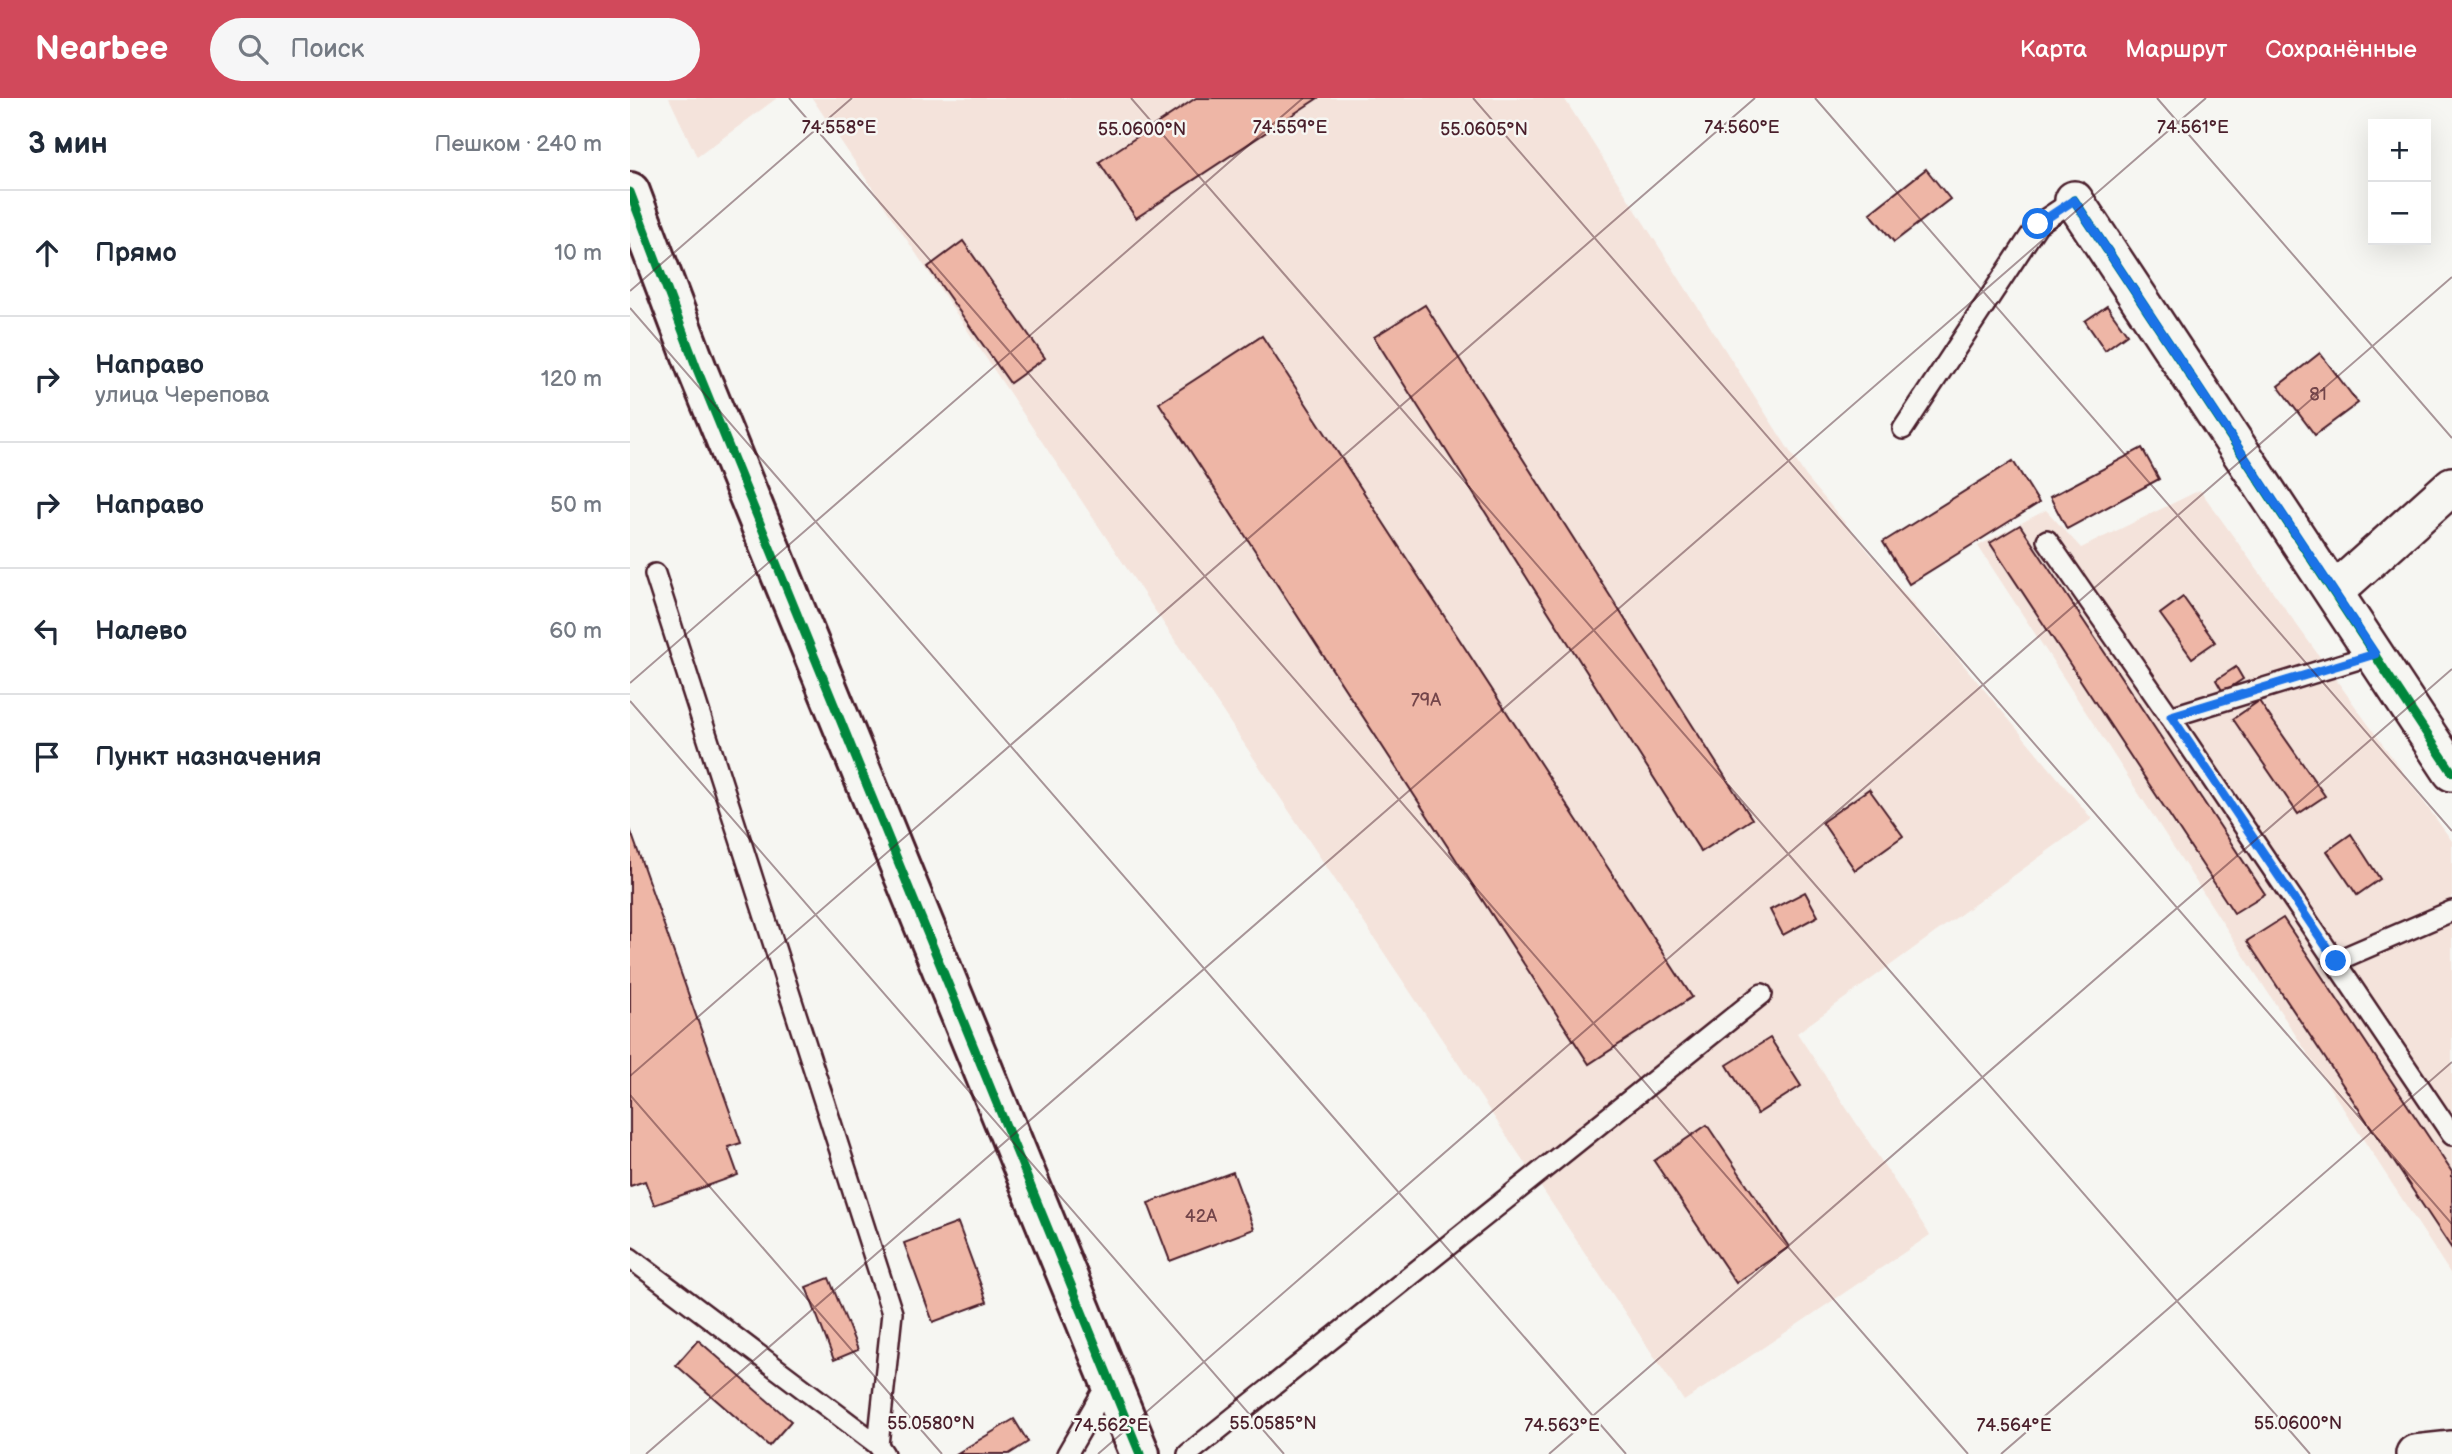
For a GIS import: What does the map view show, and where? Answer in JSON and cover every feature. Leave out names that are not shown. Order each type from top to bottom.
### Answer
[{"type":"street","points":[[630,192],[697,369],[1140,1454]]},
{"type":"street","points":[[2074,200],[2452,772]]},
{"type":"street","points":[[2334,592],[2452,486]]},
{"type":"street","points":[[2415,1454],[2452,1450]]},
{"type":"lane","points":[[1903,429],[2038,224],[2074,200]]},
{"type":"lane","points":[[2047,540],[2171,716],[2452,1135]]},
{"type":"lane","points":[[654,574],[891,1313],[881,1449]]},
{"type":"lane","points":[[2171,716],[2375,654]]},
{"type":"lane","points":[[2336,961],[2452,911]]},
{"type":"lane","points":[[1188,1454],[1762,994]]},
{"type":"lane","points":[[630,1258],[881,1449]]},
{"type":"lane","points":[[1067,1454],[1111,1378]]},
{"type":"shaded area","points":[[669,98],[777,98],[697,157]]},
{"type":"shaded area","points":[[812,98],[1564,98],[1805,475],[2092,819],[1797,1033],[1930,1235],[1684,1401]]},
{"type":"shaded area","points":[[2200,490],[2452,841],[2452,1276],[1978,546],[2046,510],[2081,548]]},
{"type":"building","points":[[1196,98],[1318,98],[1136,218],[1099,162]]},
{"type":"building","points":[[1926,169],[1950,199],[1894,242],[1870,213]]},
{"type":"building","points":[[963,241],[1045,358],[1010,383],[928,267]]},
{"type":"building","points":[[1425,305],[1752,819],[1701,852],[1374,337]]},
{"type":"building","points":[[2107,306],[2127,334],[2105,350],[2085,321]]},
{"type":"building","points":[[1262,336],[1692,997],[1589,1064],[1159,403]]},
{"type":"building","points":[[2320,353],[2358,403],[2315,435],[2278,386]]},
{"type":"building","points":[[2142,448],[2159,479],[2067,529],[2050,497]]},
{"type":"building","points":[[2013,461],[2039,503],[1909,584],[1883,542]]},
{"type":"building","points":[[2020,525],[2265,894],[2234,913],[1990,543]]},
{"type":"building","points":[[2183,597],[2215,642],[2192,658],[2160,614]]},
{"type":"building","points":[[2236,667],[2243,679],[2223,692],[2216,680]]},
{"type":"building","points":[[2259,701],[2325,796],[2298,814],[2233,719]]},
{"type":"building","points":[[1869,789],[1903,836],[1855,870],[1822,822]]},
{"type":"building","points":[[630,829],[741,1143],[728,1147],[738,1175],[654,1205],[645,1181],[630,1186]]},
{"type":"building","points":[[2351,834],[2380,879],[2357,895],[2327,851]]},
{"type":"building","points":[[1805,892],[1818,916],[1783,935],[1770,910]]},
{"type":"building","points":[[2283,918],[2452,1172],[2452,1249],[2247,941]]},
{"type":"building","points":[[1770,1038],[1801,1086],[1757,1114],[1727,1065]]},
{"type":"building","points":[[1707,1125],[1789,1247],[1736,1283],[1654,1161]]},
{"type":"building","points":[[1233,1172],[1254,1229],[1170,1261],[1148,1203]]},
{"type":"building","points":[[958,1223],[987,1302],[933,1322],[904,1243]]},
{"type":"building","points":[[829,1278],[858,1350],[834,1360],[806,1287]]},
{"type":"building","points":[[698,1340],[791,1421],[769,1446],[676,1365]]},
{"type":"building","points":[[1014,1419],[1028,1442],[1009,1454],[956,1454]]},
{"type":"cycle path","points":[[630,192],[697,369],[1140,1454]]},
{"type":"cycle path","points":[[2074,200],[2452,772]]},
{"type":"route","points":[[2038,224],[2074,200],[2375,654],[2171,716],[2336,961]]}]
